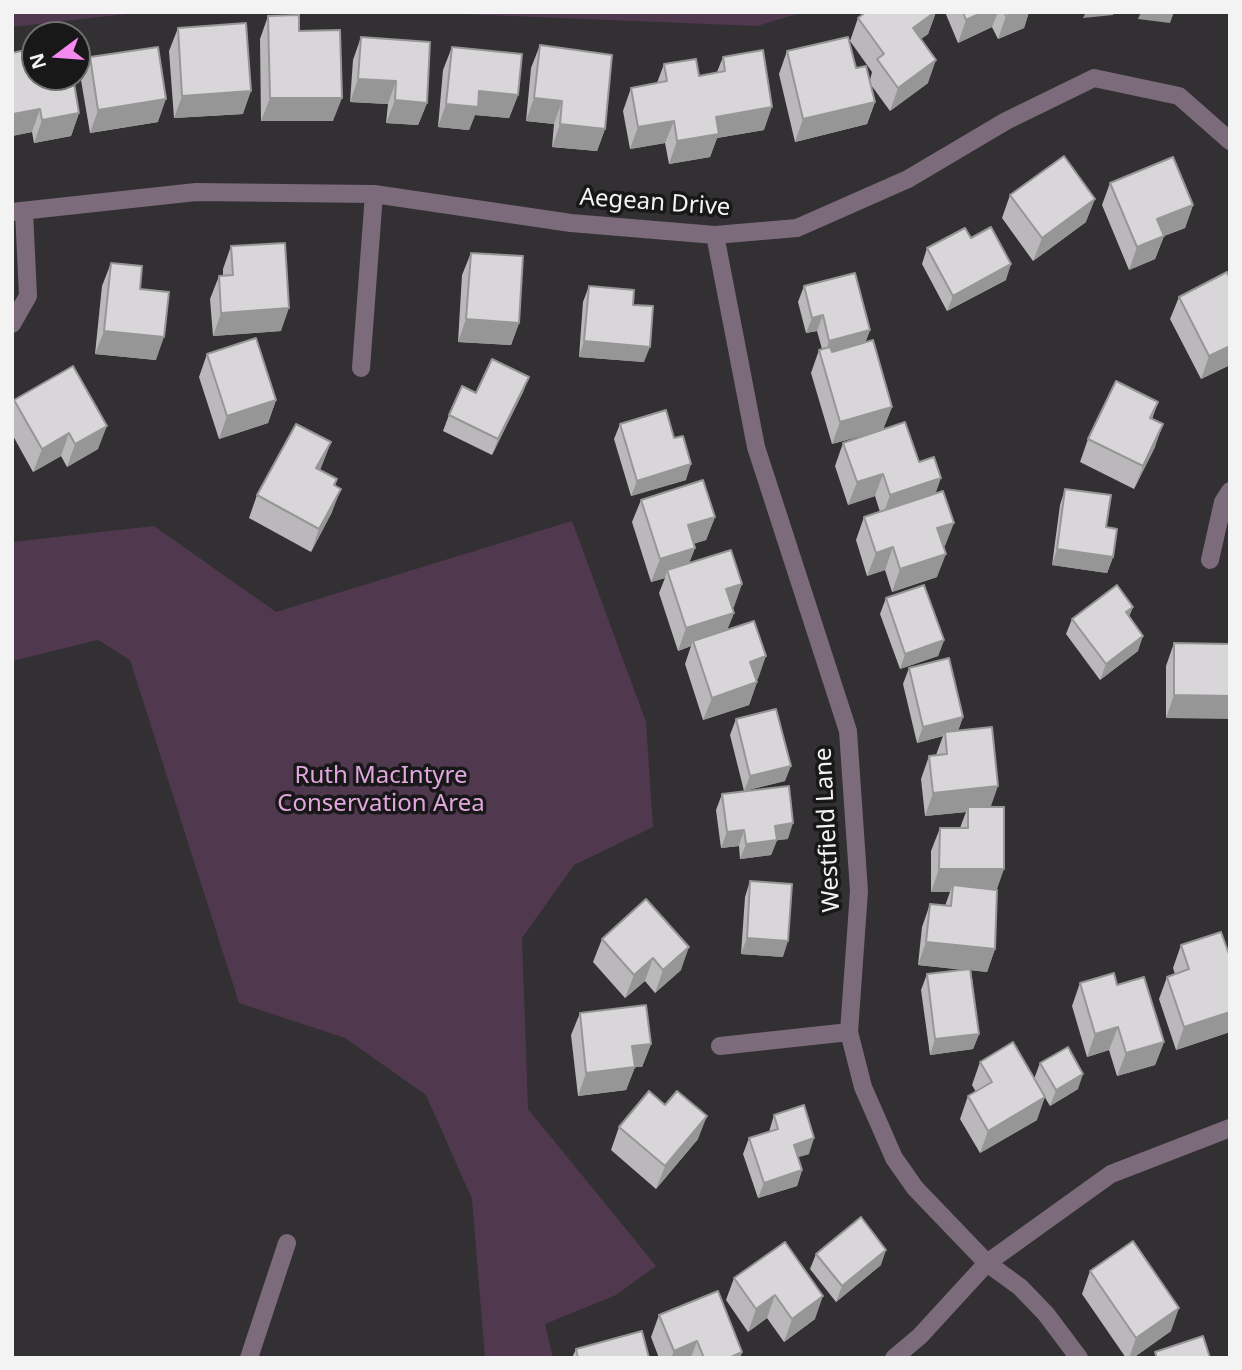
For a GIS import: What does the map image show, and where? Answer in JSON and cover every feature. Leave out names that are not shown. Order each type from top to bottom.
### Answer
[{"type":"street","name":"Aegean Drive","points":[[12,324],[27,296],[18,212],[196,192],[374,194],[571,223],[715,235],[797,228],[908,179],[1006,121],[1094,78],[1179,96],[1230,141]]},
{"type":"street","points":[[361,368],[374,194]]},
{"type":"street","name":"Westfield Lane","points":[[715,235],[756,447],[848,732],[859,891],[849,1032],[863,1087],[894,1158],[915,1188],[987,1264],[1020,1287],[1046,1314],[1079,1358]]},
{"type":"street","points":[[1210,560],[1223,502],[1230,491]]},
{"type":"street","points":[[720,1046],[849,1032]]},
{"type":"street","points":[[894,1358],[920,1336],[987,1264],[1111,1174],[1230,1128]]},
{"type":"street","points":[[249,1358],[287,1243]]},
{"type":"green space","points":[[12,12],[144,12],[65,21],[21,21],[21,26],[12,27]]},
{"type":"green space","points":[[413,12],[804,12],[757,26]]},
{"type":"green space","name":"Ruth MacIntyre Conservation Area","points":[[572,521],[646,722],[653,827],[574,865],[522,938],[528,1109],[656,1266],[616,1295],[545,1324],[553,1358],[485,1358],[472,1199],[426,1095],[345,1038],[239,1003],[130,660],[98,640],[12,661],[12,542],[154,526],[276,612]]},
{"type":"building","points":[[866,12],[935,12],[913,28],[936,60],[898,88],[877,59],[884,54],[858,18]]},
{"type":"building","points":[[963,12],[983,12],[966,20]]},
{"type":"building","points":[[299,15],[299,31],[340,30],[342,98],[270,98],[268,16]]},
{"type":"building","points":[[246,23],[251,91],[182,96],[178,28]]},
{"type":"building","points":[[361,37],[430,42],[427,103],[395,100],[396,81],[358,79]]},
{"type":"building","points":[[848,37],[856,68],[866,66],[875,102],[803,119],[787,51]]},
{"type":"building","points":[[540,45],[612,55],[605,129],[560,124],[562,101],[534,98]]},
{"type":"building","points":[[158,47],[166,99],[98,110],[91,57]]},
{"type":"building","points":[[452,47],[522,54],[518,95],[479,91],[478,107],[446,104]]},
{"type":"building","points":[[763,50],[772,107],[716,117],[719,134],[677,141],[674,121],[638,127],[631,88],[667,81],[664,64],[696,59],[699,76],[725,71],[723,57]]},
{"type":"building","points":[[21,51],[21,91],[75,91],[79,113],[42,120],[40,109],[13,114],[12,53]]},
{"type":"building","points":[[1064,156],[1095,199],[1042,238],[1010,195]]},
{"type":"building","points":[[1173,157],[1193,205],[1157,219],[1164,236],[1137,247],[1110,183]]},
{"type":"building","points":[[991,227],[1011,264],[953,296],[927,248],[965,228],[971,238]]},
{"type":"building","points":[[285,243],[289,308],[221,313],[219,276],[233,275],[231,246]]},
{"type":"building","points":[[471,253],[523,256],[519,323],[466,319]]},
{"type":"building","points":[[111,263],[142,266],[140,289],[169,292],[164,337],[104,331]]},
{"type":"building","points":[[1227,272],[1230,279],[1230,346],[1209,356],[1179,297]]},
{"type":"building","points":[[855,273],[870,330],[829,341],[823,315],[812,318],[804,286]]},
{"type":"building","points":[[589,286],[634,290],[633,305],[653,306],[650,347],[584,341]]},
{"type":"building","points":[[256,338],[276,400],[227,416],[207,354]]},
{"type":"building","points":[[873,340],[892,407],[840,422],[819,350],[830,347],[832,352]]},
{"type":"building","points":[[492,359],[529,377],[498,439],[449,415],[462,386],[476,393]]},
{"type":"building","points":[[73,366],[107,426],[75,444],[69,433],[42,449],[14,400]]},
{"type":"building","points":[[1116,381],[1158,402],[1150,418],[1163,424],[1143,466],[1088,439]]},
{"type":"building","points":[[666,410],[674,438],[683,436],[691,464],[637,481],[620,424]]},
{"type":"building","points":[[905,422],[919,462],[934,457],[941,478],[890,495],[883,474],[857,482],[843,443]]},
{"type":"building","points":[[296,424],[331,442],[316,468],[337,479],[334,485],[341,489],[319,529],[257,495]]},
{"type":"building","points":[[703,480],[715,517],[688,525],[695,548],[660,559],[641,500]]},
{"type":"building","points":[[1065,489],[1111,495],[1106,527],[1117,529],[1113,557],[1057,549]]},
{"type":"building","points":[[943,491],[954,523],[937,528],[946,554],[900,569],[893,547],[876,553],[864,517]]},
{"type":"building","points":[[731,550],[742,584],[726,589],[734,613],[686,628],[667,570]]},
{"type":"building","points":[[924,585],[944,640],[905,654],[886,598]]},
{"type":"building","points":[[1117,585],[1133,607],[1126,612],[1143,636],[1106,664],[1072,619]]},
{"type":"building","points":[[754,621],[766,656],[750,662],[757,682],[712,698],[693,641]]},
{"type":"building","points":[[1174,643],[1230,644],[1230,696],[1174,695]]},
{"type":"building","points":[[949,658],[963,717],[923,727],[909,668]]},
{"type":"building","points":[[776,709],[791,766],[750,776],[736,719]]},
{"type":"building","points":[[992,727],[998,786],[933,793],[929,756],[947,754],[945,732]]},
{"type":"building","points":[[789,786],[793,823],[775,826],[777,840],[746,844],[744,830],[727,832],[722,794]]},
{"type":"building","points":[[968,807],[1004,807],[1004,869],[939,869],[940,828],[968,828]]},
{"type":"building","points":[[750,881],[792,884],[788,941],[747,938]]},
{"type":"building","points":[[953,885],[997,890],[995,949],[926,942],[930,904],[951,906]]},
{"type":"building","points":[[646,899],[689,947],[663,970],[653,958],[634,975],[602,939]]},
{"type":"building","points":[[1221,932],[1230,957],[1230,1012],[1184,1027],[1167,977],[1189,969],[1181,945]]},
{"type":"building","points":[[970,969],[979,1034],[935,1039],[927,974]]},
{"type":"building","points":[[1114,973],[1117,985],[1144,977],[1164,1042],[1126,1053],[1118,1027],[1095,1034],[1080,983]]},
{"type":"building","points":[[646,1005],[651,1044],[632,1046],[635,1067],[586,1073],[580,1013]]},
{"type":"building","points":[[1013,1042],[1045,1097],[988,1131],[968,1096],[992,1082],[980,1062]]},
{"type":"building","points":[[1068,1047],[1083,1074],[1056,1090],[1040,1063]]},
{"type":"building","points":[[649,1091],[665,1105],[677,1091],[707,1116],[665,1166],[619,1127]]},
{"type":"building","points":[[804,1105],[814,1138],[794,1145],[802,1170],[764,1183],[749,1138],[778,1129],[774,1115]]},
{"type":"building","points":[[861,1217],[886,1250],[842,1286],[816,1254]]},
{"type":"building","points":[[1133,1241],[1179,1308],[1136,1338],[1090,1271]]},
{"type":"building","points":[[785,1242],[823,1296],[792,1319],[775,1295],[756,1309],[734,1278]]},
{"type":"building","points":[[718,1291],[742,1352],[729,1358],[704,1358],[697,1341],[674,1351],[659,1315]]},
{"type":"building","points":[[642,1331],[649,1358],[578,1358],[576,1349]]},
{"type":"building","points":[[1203,1336],[1210,1358],[1157,1358],[1155,1352]]}]
